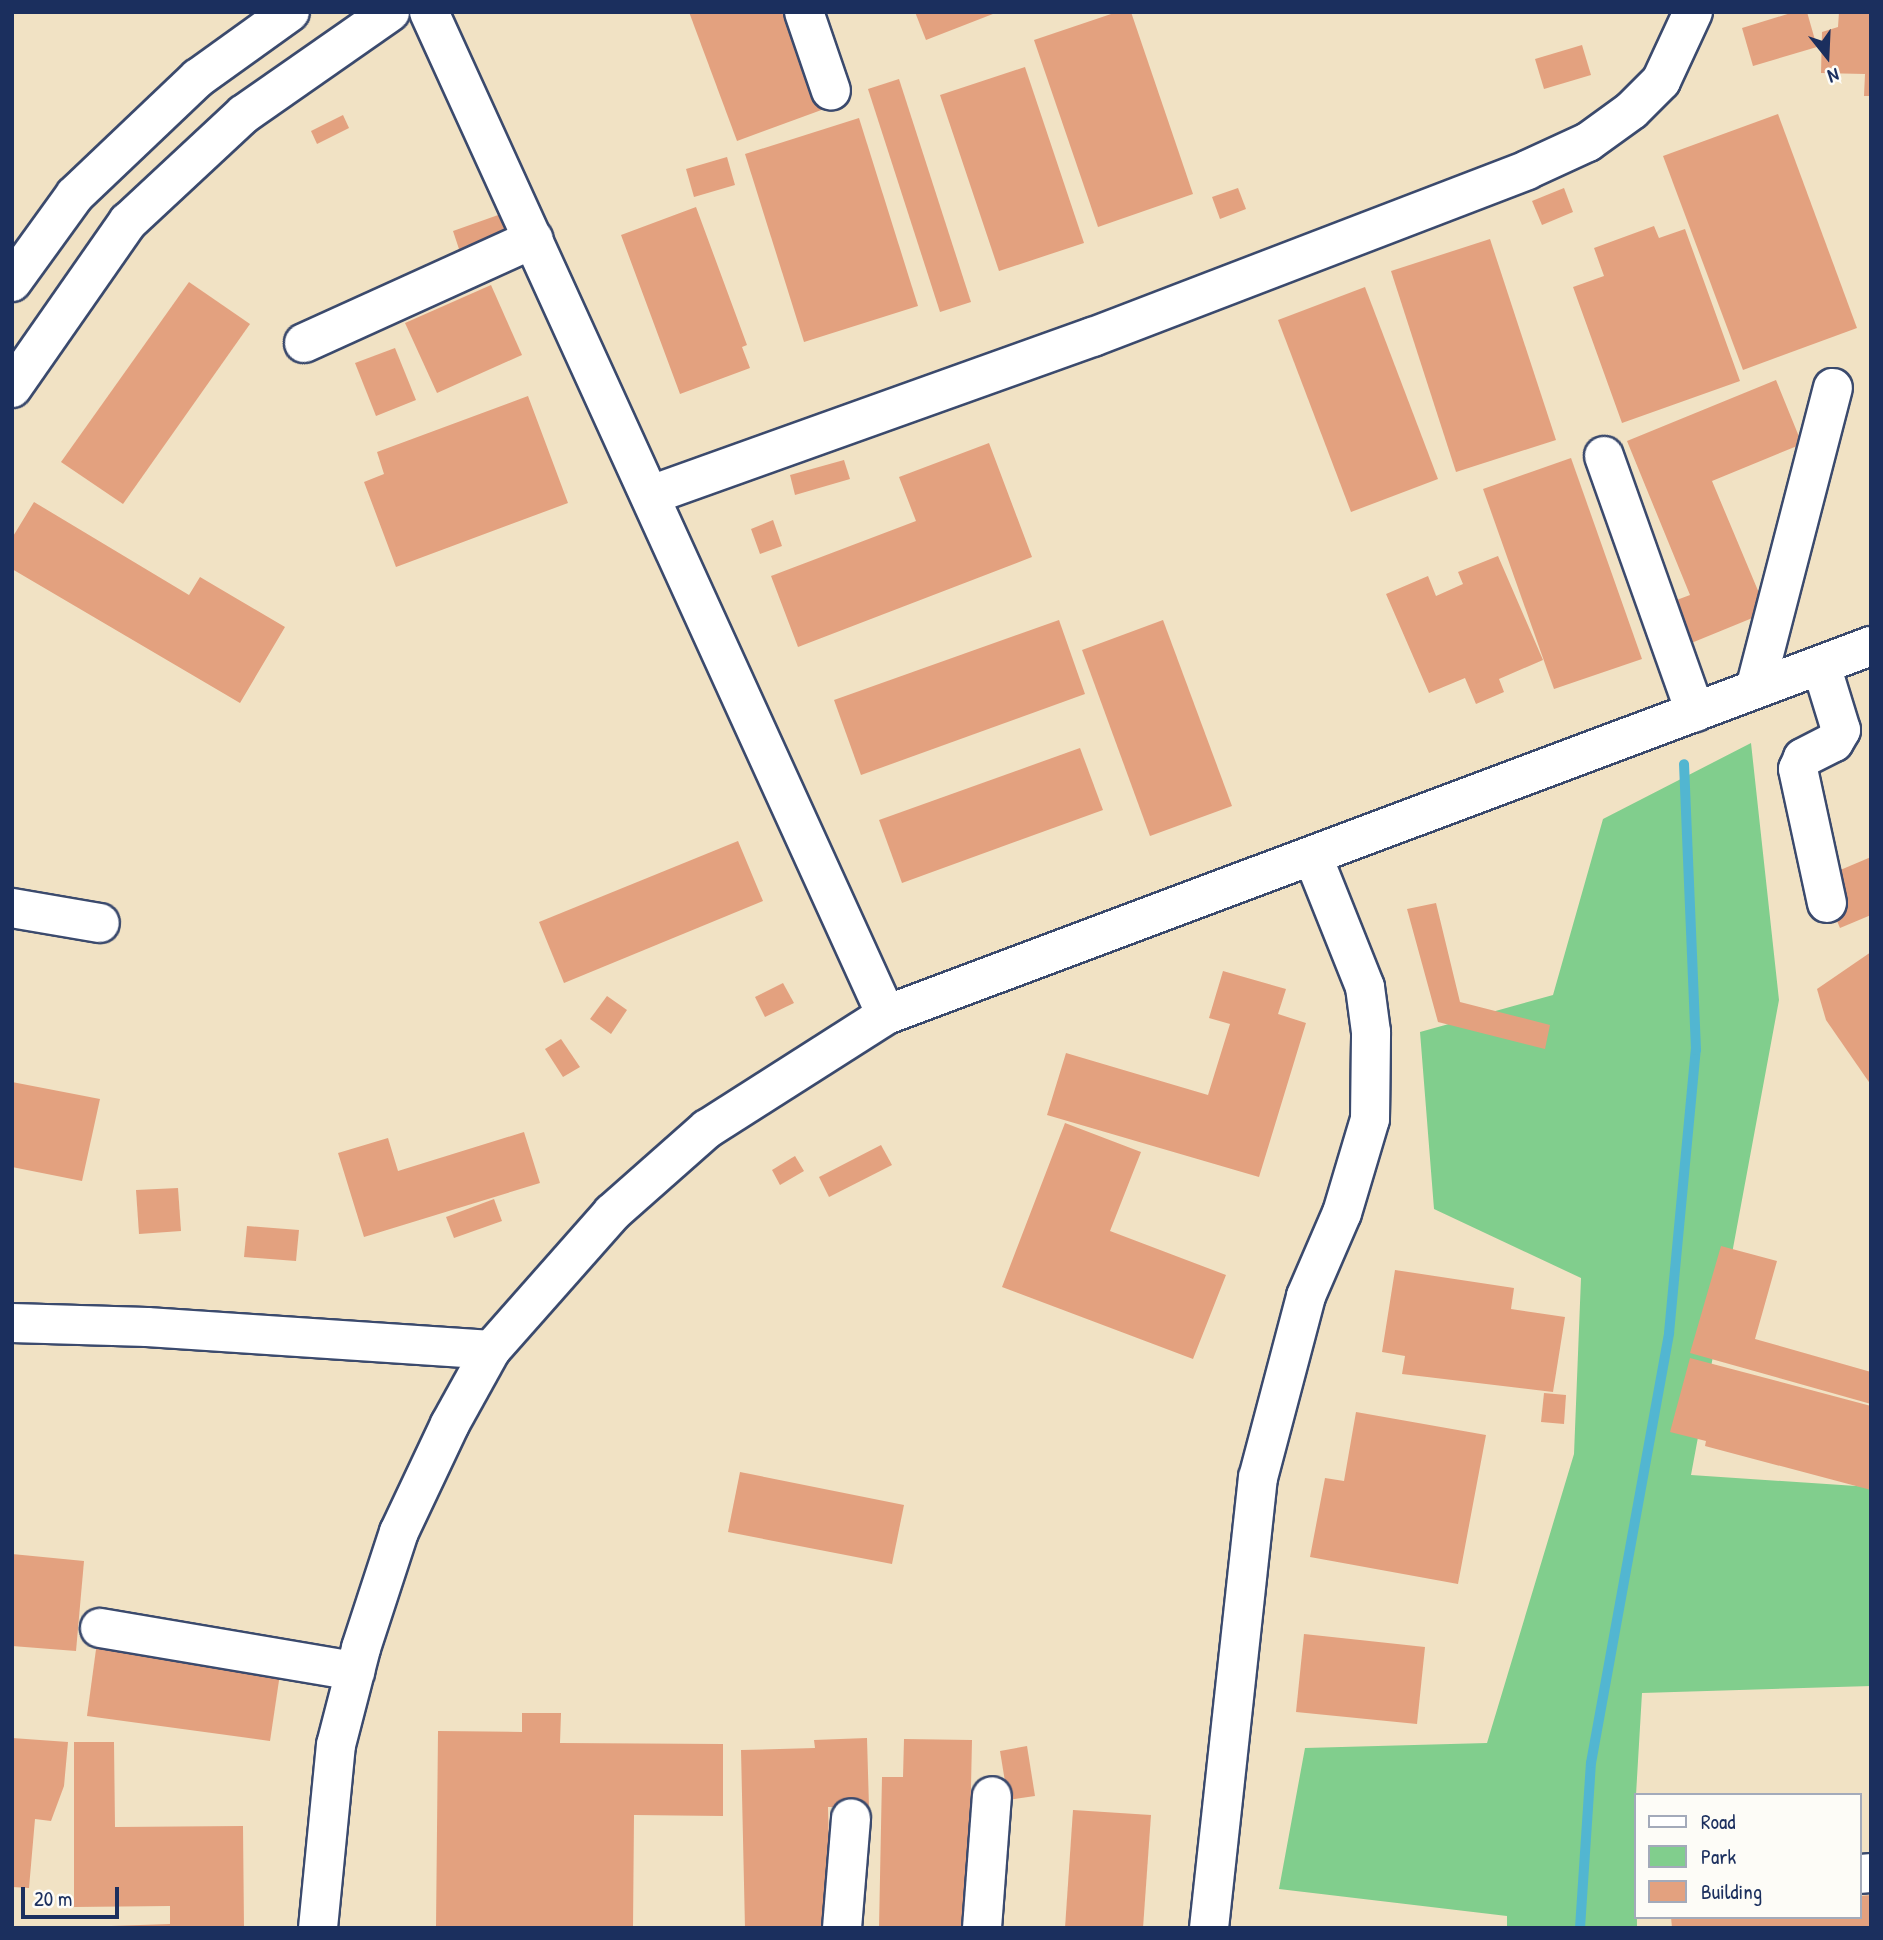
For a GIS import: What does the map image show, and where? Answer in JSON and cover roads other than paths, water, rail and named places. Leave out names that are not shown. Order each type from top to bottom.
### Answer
[{"type":"street","points":[[12,282],[75,195],[198,78],[290,12]]},
{"type":"street","points":[[12,388],[128,222],[244,114],[390,12]]},
{"type":"street","points":[[429,12],[886,1015]]},
{"type":"street","points":[[804,12],[831,91]]},
{"type":"street","points":[[651,495],[1093,337],[1527,170],[1588,142],[1632,110],[1661,81],[1693,12]]},
{"type":"street","points":[[304,343],[533,239]]},
{"type":"street","points":[[1755,690],[1833,388]]},
{"type":"street","points":[[1604,456],[1695,712]]},
{"type":"street","points":[[318,1928],[336,1745],[355,1671],[399,1532],[450,1424],[491,1350],[612,1213],[707,1129],[886,1015],[1871,646]]},
{"type":"street","points":[[1821,665],[1841,730],[1835,742],[1803,758],[1798,769],[1827,903]]},
{"type":"street","points":[[1209,1928],[1258,1478],[1306,1296],[1342,1213],[1370,1119],[1371,1032],[1365,987],[1313,857]]},
{"type":"street","points":[[12,908],[100,922]]},
{"type":"street","points":[[12,1323],[147,1327],[491,1350]]},
{"type":"street","points":[[100,1628],[355,1671]]},
{"type":"street","points":[[982,1928],[992,1796]]},
{"type":"street","points":[[842,1928],[851,1818]]},
{"type":"waterway","points":[[1580,1928],[1591,1763],[1669,1333],[1696,1050],[1684,764]]}]
